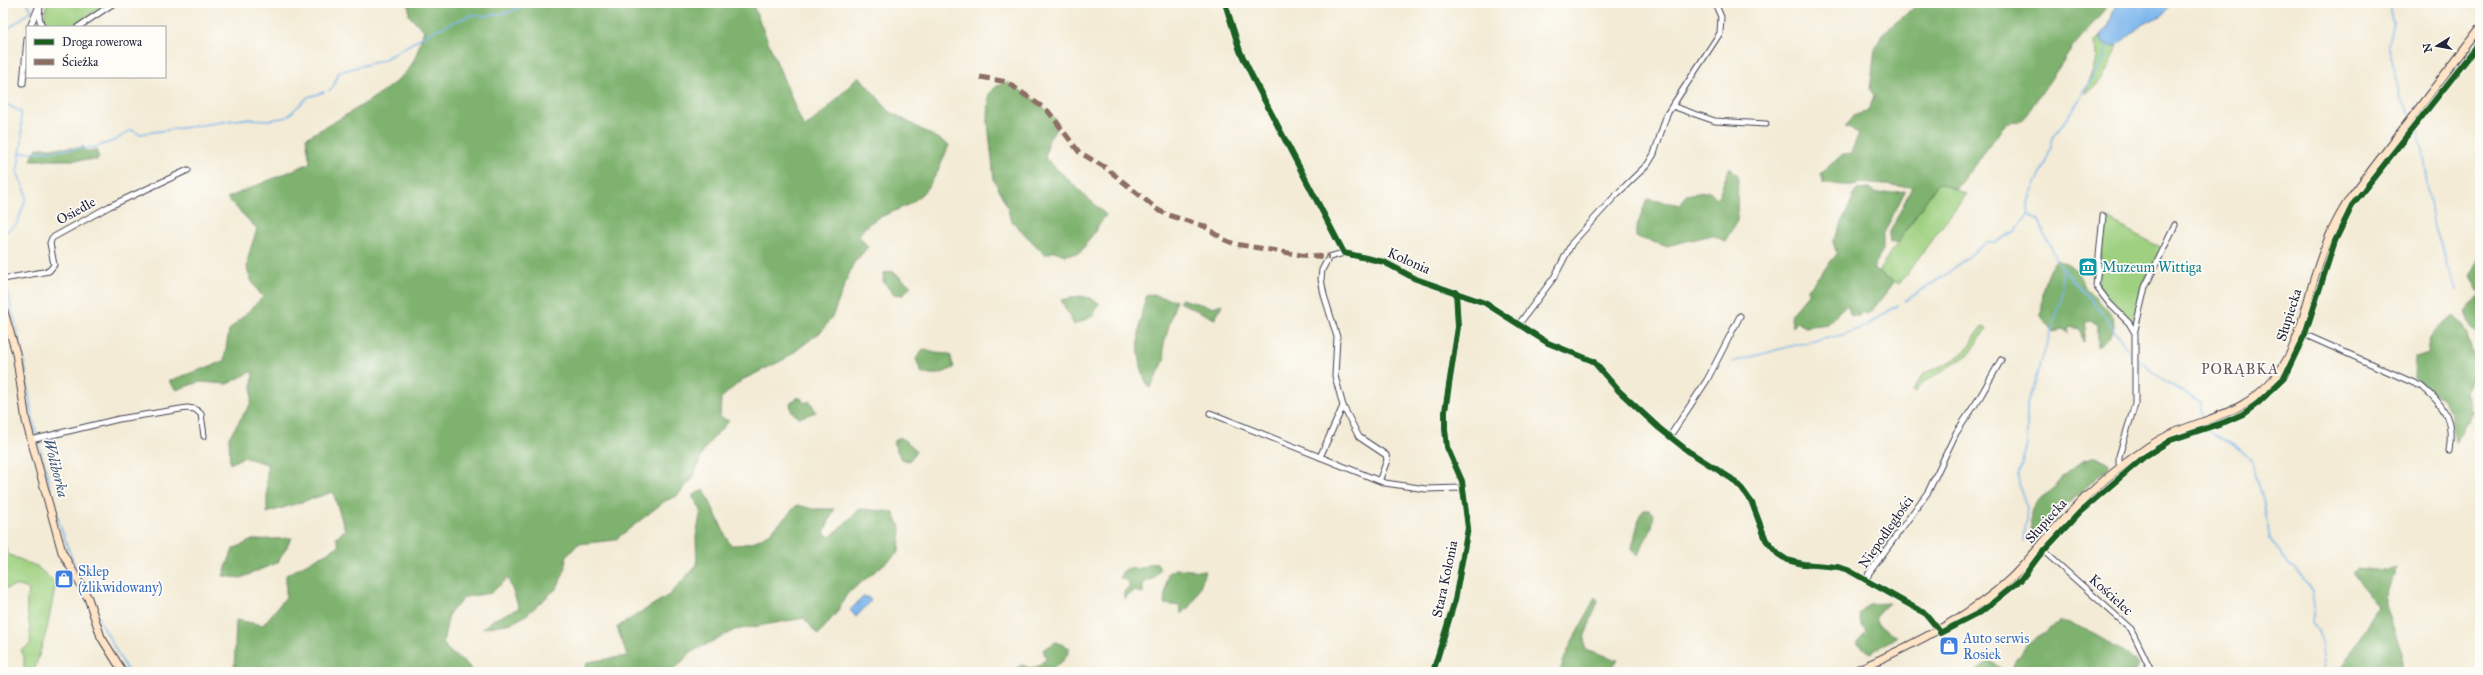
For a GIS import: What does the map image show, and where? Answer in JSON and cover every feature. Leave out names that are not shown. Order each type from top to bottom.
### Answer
[{"type":"main road","name":"Słupiecka","points":[[1852,672],[1938,629],[1981,603],[2009,580],[2074,508],[2122,467],[2159,440],[2227,414],[2250,401],[2277,375],[2299,332],[2326,242],[2335,221],[2351,197],[2480,28]]},
{"type":"main road","points":[[3,308],[16,353],[24,410],[35,439],[62,552],[86,593],[101,637],[123,672]]},
{"type":"street","points":[[30,26],[40,3]]},
{"type":"street","points":[[40,3],[39,17],[42,26]]},
{"type":"street","points":[[80,26],[114,3]]},
{"type":"street","points":[[1225,3],[1240,51],[1344,253]]},
{"type":"street","points":[[1519,324],[1555,276],[1572,243],[1617,194],[1648,164],[1672,106],[1720,33],[1721,17],[1715,3]]},
{"type":"street","points":[[24,83],[26,54]]},
{"type":"street","points":[[1672,106],[1715,121],[1766,124]]},
{"type":"street","name":"Osiedle","points":[[5,278],[49,271],[54,265],[50,243],[52,238],[138,192],[188,170]]},
{"type":"street","points":[[2103,216],[2096,286],[2108,303],[2129,323],[2135,334]]},
{"type":"street","points":[[2122,467],[2119,463],[2119,456],[2136,394],[2135,334],[2137,313],[2145,287],[2175,226]]},
{"type":"street","name":"Kolonia","points":[[1343,406],[1336,376],[1337,337],[1324,295],[1321,279],[1322,270],[1329,257],[1344,253],[1384,262],[1416,279],[1485,303],[1548,343],[1593,361],[1626,397],[1670,436]]},
{"type":"street","name":"Stara Kolonia","points":[[1433,672],[1449,622],[1461,574],[1468,521],[1460,473],[1447,447],[1445,428],[1445,411],[1458,327],[1456,292]]},
{"type":"street","points":[[1670,436],[1678,421],[1707,380],[1740,316]]},
{"type":"street","points":[[2299,332],[2423,387],[2438,400],[2446,413],[2451,438],[2449,451]]},
{"type":"street","name":"Niepodległości","points":[[1670,436],[1713,466],[1742,489],[1752,503],[1766,540],[1778,554],[1787,560],[1803,564],[1838,566],[1867,579],[1869,573],[1928,492],[1956,433],[1980,397],[2001,360]]},
{"type":"street","points":[[1320,457],[1343,406]]},
{"type":"street","points":[[1343,406],[1359,437],[1386,456],[1387,460],[1380,479]]},
{"type":"street","points":[[35,439],[119,419],[187,408],[195,409],[201,414],[204,436]]},
{"type":"street","points":[[1210,413],[1320,457],[1380,479],[1385,483],[1426,489],[1462,488]]},
{"type":"street","name":"Kościelec","points":[[2039,547],[2131,629],[2152,672]]},
{"type":"street","points":[[1867,579],[1926,614],[1938,629]]},
{"type":"green space","points":[[47,3],[106,3],[73,26],[48,26],[44,19]]},
{"type":"green space","points":[[409,3],[752,3],[804,128],[826,110],[859,76],[889,111],[949,145],[936,175],[922,194],[908,205],[869,223],[859,236],[868,247],[853,264],[833,315],[822,331],[785,359],[742,380],[721,398],[720,417],[729,421],[713,438],[703,452],[693,478],[677,496],[665,501],[615,540],[578,544],[566,557],[565,570],[557,588],[525,616],[512,623],[483,628],[493,620],[519,608],[508,578],[491,593],[465,597],[449,614],[443,643],[449,651],[471,668],[470,672],[234,672],[236,620],[263,625],[286,597],[286,575],[339,546],[336,537],[345,530],[333,492],[267,513],[267,464],[243,457],[230,464],[229,437],[251,403],[253,371],[227,384],[199,382],[176,390],[169,381],[224,361],[229,330],[263,297],[251,279],[247,264],[250,249],[257,229],[227,198],[310,163],[306,138],[362,106],[391,86],[402,76],[415,59],[424,30],[409,16]]},
{"type":"green space","points":[[1920,3],[2110,3],[2073,47],[2022,121],[2007,122],[1956,190],[1938,183],[1898,242],[1890,243],[1889,234],[1912,187],[1859,183],[1846,185],[1823,184],[1821,173],[1843,154],[1851,153],[1859,133],[1845,127],[1853,116],[1869,111],[1874,95],[1870,90],[1875,49],[1883,33]]},
{"type":"green space","points":[[2102,34],[2101,40],[2115,46],[2119,42],[2103,78],[2086,94],[2097,58],[2096,41]]},
{"type":"green space","points":[[1007,82],[1042,106],[1059,124],[1049,139],[1045,158],[1106,215],[1080,253],[1065,255],[1054,251],[1045,255],[1010,219],[1008,208],[994,180],[988,122],[989,93],[997,86]]},
{"type":"green space","points":[[83,146],[84,151],[96,150],[99,158],[97,160],[31,160],[37,148],[80,148]]},
{"type":"green space","points":[[1730,167],[1738,175],[1737,221],[1725,241],[1712,235],[1666,246],[1636,237],[1636,229],[1647,199],[1681,205],[1686,195],[1710,191],[1717,199]]},
{"type":"green space","points":[[1938,183],[1966,194],[1899,284],[1878,272]]},
{"type":"green space","points":[[1869,188],[1876,194],[1905,191],[1883,235],[1883,250],[1873,268],[1894,282],[1871,312],[1865,314],[1862,312],[1859,316],[1851,316],[1847,304],[1827,324],[1805,327],[1798,321],[1793,327],[1790,315],[1808,294],[1808,289],[1837,254],[1833,242],[1857,189]]},
{"type":"green space","points":[[2105,218],[2162,248],[2142,287],[2133,323],[2108,300],[2100,289],[2098,283]]},
{"type":"green space","points":[[2480,258],[2480,293],[2470,276]]},
{"type":"green space","points":[[2058,259],[2076,271],[2085,288],[2108,310],[2112,317],[2114,324],[2113,332],[2097,347],[2097,326],[2091,321],[2086,322],[2083,343],[2080,329],[2069,327],[2068,333],[2063,330],[2053,332],[2041,316],[2046,277],[2053,264]]},
{"type":"green space","points":[[892,271],[911,286],[903,295],[893,294],[883,281],[884,273]]},
{"type":"green space","points":[[1147,294],[1176,300],[1163,348],[1165,359],[1151,387],[1149,388],[1144,377],[1139,354],[1139,330]]},
{"type":"green space","points":[[2480,295],[2480,338],[2472,330],[2465,312]]},
{"type":"green space","points":[[1080,296],[1090,298],[1099,303],[1093,316],[1074,325],[1061,300]]},
{"type":"green space","points":[[1181,299],[1212,307],[1222,304],[1215,319],[1179,302]]},
{"type":"green space","points":[[2454,315],[2464,325],[2476,366],[2466,392],[2473,412],[2457,441],[2455,442],[2450,413],[2442,399],[2414,378],[2415,357],[2427,353],[2432,335],[2439,327]]},
{"type":"green space","points":[[1982,327],[1986,329],[1968,355],[1921,384],[1915,392],[1912,391],[1925,373],[1952,361],[1965,351]]},
{"type":"green space","points":[[923,349],[935,353],[950,354],[954,368],[939,374],[922,374],[916,359]]},
{"type":"green space","points":[[796,398],[801,398],[804,403],[810,401],[816,412],[799,418],[792,412],[790,404]]},
{"type":"green space","points":[[900,437],[912,446],[916,452],[909,461],[901,459],[893,442]]},
{"type":"green space","points":[[2097,456],[2109,464],[2108,468],[2040,528],[2031,533],[2031,513],[2033,507],[2039,499],[2052,490],[2059,482],[2061,477],[2083,460]]},
{"type":"green space","points":[[704,489],[730,545],[752,542],[760,539],[775,528],[797,505],[813,509],[834,509],[824,533],[830,537],[860,509],[893,512],[901,529],[899,552],[847,594],[837,612],[818,635],[804,618],[735,630],[691,652],[672,672],[585,672],[587,662],[627,656],[617,627],[669,595],[697,565],[696,537],[701,510],[692,496]]},
{"type":"green space","points":[[1644,510],[1650,510],[1654,514],[1652,527],[1637,556],[1632,548],[1640,515]]},
{"type":"green space","points":[[3,535],[7,554],[36,566],[56,583],[47,629],[34,672],[24,672],[24,656],[21,650],[30,645],[31,638],[27,611],[27,598],[29,591],[20,586],[14,586],[3,590]]},
{"type":"green space","points":[[292,538],[278,562],[241,578],[223,576],[233,549],[252,540]]},
{"type":"green space","points":[[1157,563],[1160,569],[1154,579],[1145,581],[1143,584],[1143,593],[1134,591],[1124,599],[1124,592],[1129,586],[1128,581],[1120,578],[1122,572],[1128,568],[1138,569]]},
{"type":"green space","points":[[2396,567],[2385,597],[2385,606],[2402,652],[2402,672],[2339,672],[2378,607],[2352,572],[2358,568],[2384,571]]},
{"type":"green space","points":[[1175,569],[1205,571],[1194,601],[1181,614],[1180,606],[1164,604],[1168,573]]},
{"type":"green space","points":[[1595,597],[1598,601],[1584,638],[1585,649],[1618,660],[1608,672],[1560,672],[1571,643]]},
{"type":"green space","points":[[1889,603],[1880,611],[1876,618],[1879,626],[1897,636],[1871,653],[1856,643],[1866,632],[1861,624],[1859,614],[1869,604]]},
{"type":"green space","points":[[2061,622],[2093,633],[2113,645],[2139,666],[2134,672],[2011,672],[2018,656],[2031,642]]},
{"type":"green space","points":[[1056,642],[1070,648],[1066,657],[1054,667],[1038,672],[1010,672],[1022,665],[1030,668],[1039,666],[1046,658],[1043,650]]},
{"type":"green space","points":[[1989,661],[2005,670],[2005,672],[1974,672]]},
{"type":"water","points":[[2116,3],[2173,3],[2161,16],[2143,24],[2116,46],[2109,46],[2105,45],[2101,40],[2102,34],[2109,25]]},
{"type":"water","points":[[863,597],[868,597],[871,601],[856,617],[850,610]]},
{"type":"waterway","name":"Woliborka","points":[[3,33],[32,10],[27,3]]},
{"type":"waterway","points":[[329,91],[333,87],[339,72],[383,60],[431,32],[471,15],[486,16],[510,12],[528,3]]},
{"type":"waterway","points":[[2391,3],[2390,11],[2393,22],[2388,44],[2402,101],[2409,115]]},
{"type":"waterway","points":[[2108,46],[2105,56],[2079,100],[2053,138],[2046,164],[2031,193],[2028,204],[2029,215],[2037,219],[2061,267],[2100,310],[2133,357]]},
{"type":"waterway","points":[[20,153],[96,147],[116,140],[131,130],[140,134],[243,119],[271,120],[287,117],[308,97],[324,92]]},
{"type":"waterway","name":"Woliborka","points":[[3,102],[21,112],[22,142],[17,172],[26,192],[26,199],[17,224],[3,234]]},
{"type":"waterway","points":[[2414,123],[2419,131],[2434,228],[2457,290]]},
{"type":"waterway","points":[[1905,301],[1945,275],[1987,242],[1996,242],[2015,231],[2029,215]]},
{"type":"waterway","name":"Woliborka","points":[[3,258],[6,284],[24,360],[32,417],[37,436]]},
{"type":"waterway","points":[[2024,542],[2027,508],[2019,485],[2019,473],[2027,445],[2027,404],[2063,293],[2061,268]]},
{"type":"waterway","points":[[1733,362],[1795,345],[1842,335],[1866,326],[1898,305]]},
{"type":"waterway","points":[[2137,359],[2162,379],[2202,404],[2202,417]]},
{"type":"waterway","points":[[2137,409],[2139,363]]},
{"type":"waterway","points":[[2205,427],[2208,431],[2240,449],[2251,460],[2263,499],[2270,539],[2287,562],[2302,576],[2312,592],[2314,606],[2312,622],[2320,633],[2325,672]]},
{"type":"waterway","name":"Woliborka","points":[[38,440],[60,525],[73,562],[87,590]]},
{"type":"waterway","name":"Woliborka","points":[[98,617],[128,672]]},
{"type":"marked path","points":[[980,77],[1007,82],[1048,111],[1079,152],[1106,168],[1158,210],[1168,215],[1204,226],[1225,240],[1235,244],[1301,255],[1329,257]]},
{"type":"cycle path","points":[[1225,3],[1240,51],[1344,253],[1384,262],[1416,279],[1485,303],[1548,343],[1593,361],[1619,391],[1659,428],[1688,451],[1732,479],[1742,489],[1752,503],[1766,540],[1778,554],[1787,560],[1803,564],[1838,567],[1848,570],[1926,614],[1938,629]]},
{"type":"cycle path","points":[[1940,633],[1981,612],[2021,580],[2039,556],[2080,512],[2144,457],[2171,440],[2225,422],[2243,414],[2258,403],[2284,378],[2305,334],[2335,241],[2353,204],[2480,43]]},
{"type":"cycle path","points":[[1433,672],[1455,600],[1468,528],[1462,481],[1447,447],[1445,429],[1445,411],[1458,327],[1456,292]]},
{"type":"place","name":"Muzeum Wittiga","points":[[2088,267]]},
{"type":"place","name":"Sklep (zlikwidowany)","points":[[64,579]]},
{"type":"place","name":"Auto serwis Rosiek","points":[[1949,646]]},
{"type":"district","name":"PORĄBKA","points":[[2240,369]]}]
